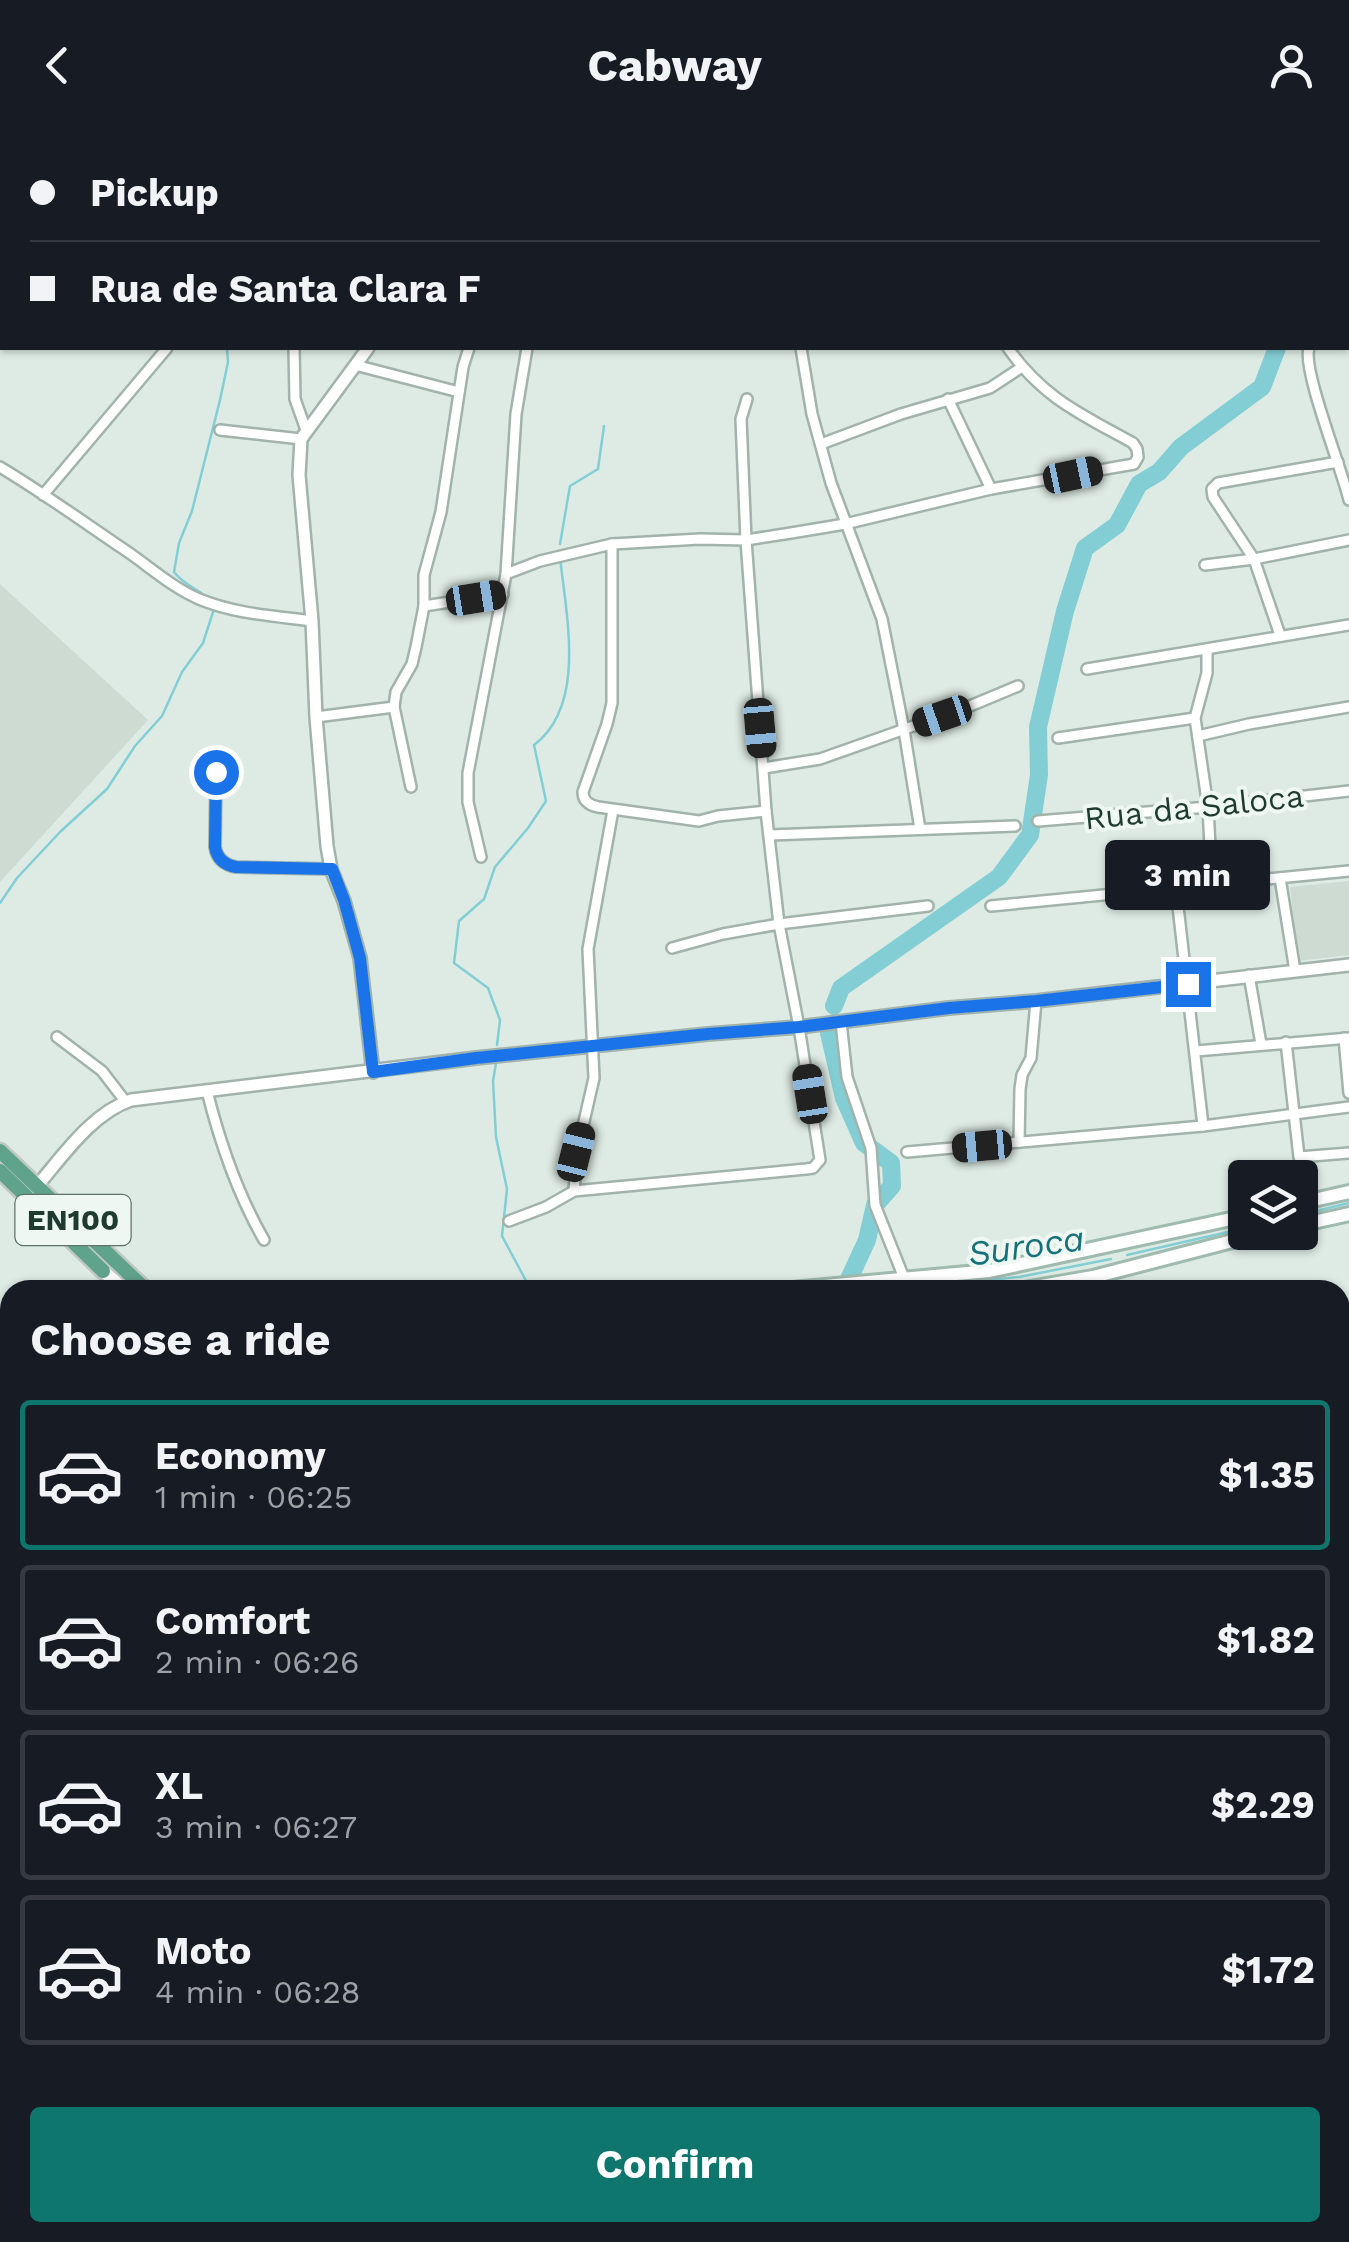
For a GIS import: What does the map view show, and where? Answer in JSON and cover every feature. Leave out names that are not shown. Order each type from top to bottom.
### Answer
[{"type":"main road","name":"EN100","points":[[0,1151],[136,1280]]},
{"type":"main road","name":"EN100","points":[[0,1170],[103,1270]]},
{"type":"main road","points":[[1318,1199],[1349,1192]]},
{"type":"main road","points":[[1318,1220],[1349,1214]]},
{"type":"main road","points":[[884,1280],[988,1271],[1228,1220]]},
{"type":"main road","points":[[1069,1280],[1228,1242]]},
{"type":"main road","points":[[1117,1244],[1125,1269]]},
{"type":"main road","points":[[103,1270],[112,1280]]},
{"type":"street","points":[[42,494],[164,350]]},
{"type":"street","points":[[294,350],[295,399],[304,435],[299,475],[327,846],[360,958],[373,1072]]},
{"type":"street","points":[[304,435],[366,350]]},
{"type":"street","points":[[411,787],[394,707],[396,692],[414,656],[424,606],[424,576],[441,512],[469,350]]},
{"type":"street","points":[[481,858],[468,802],[468,773],[506,574],[516,414],[526,350]]},
{"type":"street","points":[[800,350],[812,414],[845,524],[882,619],[920,830]]},
{"type":"street","points":[[506,574],[612,544],[746,540],[845,524],[991,489],[1134,464],[1138,458],[1133,443],[1059,402],[1009,350]]},
{"type":"street","points":[[1308,350],[1310,376],[1347,479],[1349,500]]},
{"type":"street","points":[[355,365],[459,392]]},
{"type":"street","points":[[821,444],[901,414],[997,385],[1022,367]]},
{"type":"street","points":[[948,399],[991,489]]},
{"type":"street","points":[[508,1221],[574,1191],[814,1168],[820,1160],[779,924],[766,811],[746,540],[741,419],[748,400]]},
{"type":"street","points":[[220,430],[304,435]]},
{"type":"street","points":[[1280,635],[1254,559],[1213,497],[1212,489],[1228,480],[1338,462]]},
{"type":"street","points":[[0,468],[198,599],[252,614],[312,621]]},
{"type":"street","points":[[1206,565],[1349,540]]},
{"type":"street","points":[[612,544],[612,704],[582,792],[586,801],[614,810],[698,821],[766,811]]},
{"type":"street","points":[[424,606],[503,594]]},
{"type":"street","points":[[1088,669],[1349,625]]},
{"type":"street","points":[[1207,650],[1207,673],[1195,718],[1208,807],[1212,886]]},
{"type":"street","points":[[764,768],[820,759],[1018,686]]},
{"type":"street","points":[[316,717],[394,707]]},
{"type":"street","points":[[1198,736],[1349,707]]},
{"type":"street","points":[[1058,738],[1195,718]]},
{"type":"street","points":[[216,772],[215,847],[224,862],[236,867],[332,869]]},
{"type":"street","name":"Rua da Saloca","points":[[1038,821],[1349,791]]},
{"type":"street","points":[[574,1191],[576,1152],[594,1078],[588,949],[614,810]]},
{"type":"street","points":[[770,835],[1014,826]]},
{"type":"street","points":[[991,906],[1349,870]]},
{"type":"street","points":[[1280,878],[1295,971]]},
{"type":"street","points":[[1176,889],[1203,1126]]},
{"type":"street","points":[[672,948],[779,924],[928,906]]},
{"type":"street","points":[[37,1186],[78,1138],[124,1102],[476,1058],[799,1027],[1349,965]]},
{"type":"street","points":[[1248,975],[1261,1044]]},
{"type":"street","points":[[1019,1142],[1020,1089],[1031,1058],[1036,1001]]},
{"type":"street","points":[[841,1022],[847,1078],[871,1148],[874,1205],[904,1278]]},
{"type":"street","points":[[57,1036],[102,1071],[124,1102]]},
{"type":"street","points":[[1196,1051],[1346,1038],[1349,1092]]},
{"type":"street","points":[[1286,1042],[1298,1157],[1349,1153]]},
{"type":"street","points":[[207,1091],[235,1184],[264,1240]]},
{"type":"street","points":[[907,1152],[1203,1126],[1349,1107]]},
{"type":"shaded area","points":[[0,584],[148,720],[0,882]]},
{"type":"shaded area","points":[[1349,881],[1349,955],[1298,961],[1290,887]]},
{"type":"waterway","points":[[208,599],[174,572],[220,400],[227,350]]},
{"type":"waterway","points":[[834,1006],[841,988],[999,877],[1030,835],[1039,775],[1038,727],[1065,611],[1085,548],[1117,525],[1139,484],[1159,472],[1181,447],[1262,387],[1276,350]]},
{"type":"waterway","points":[[560,544],[570,486],[598,469],[604,426]]},
{"type":"waterway","points":[[497,1045],[500,1020],[488,988],[454,963],[459,921],[484,899],[495,867],[546,801],[534,745],[551,728],[567,683],[568,631],[560,557]]},
{"type":"waterway","points":[[0,903],[17,878],[60,832],[107,789],[135,746],[162,716],[182,672],[203,643],[214,609]]},
{"type":"waterway","points":[[829,1033],[844,1098],[864,1143],[891,1163],[892,1186],[875,1205],[867,1240],[849,1280]]},
{"type":"waterway","points":[[496,1063],[496,1137],[507,1189],[502,1236],[526,1280]]},
{"type":"waterway","name":"Suroca","points":[[1318,1211],[1349,1203]]},
{"type":"waterway","name":"Suroca","points":[[1127,1255],[1228,1232]]},
{"type":"waterway","name":"Suroca","points":[[989,1280],[1111,1259]]},
{"type":"route","points":[[216,772],[215,847],[224,862],[236,867],[332,869],[360,958],[373,1072],[1188,984]]}]
